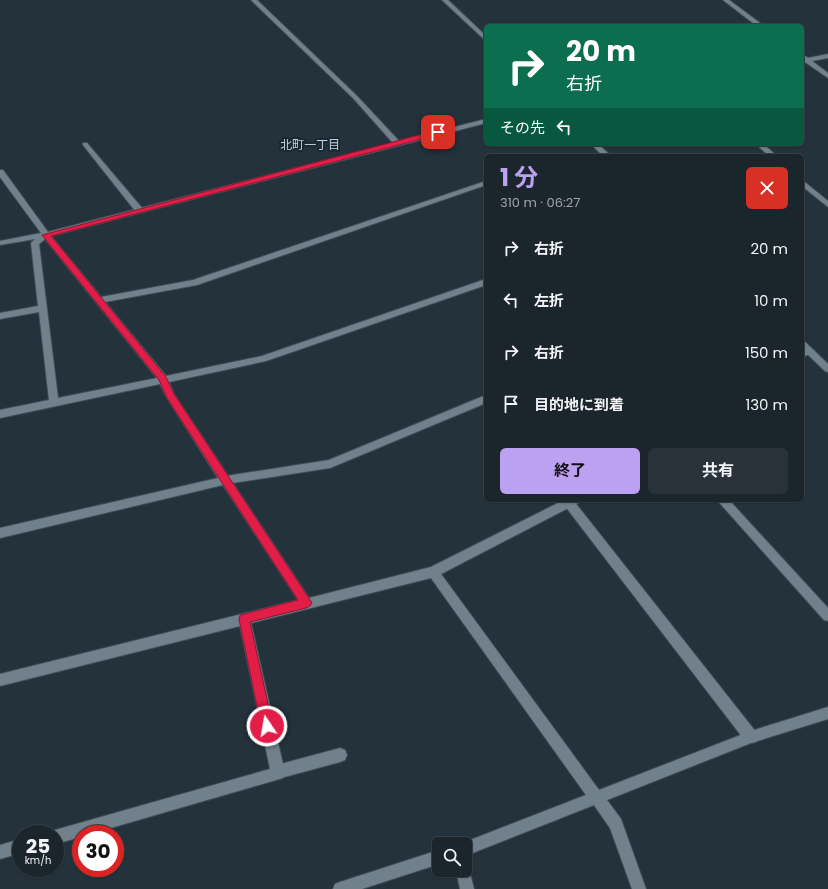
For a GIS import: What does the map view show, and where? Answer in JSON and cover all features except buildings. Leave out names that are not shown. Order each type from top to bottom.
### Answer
[{"type":"street","points":[[254,0],[355,97],[397,143]]},
{"type":"street","points":[[445,0],[484,37]]},
{"type":"street","points":[[726,0],[758,24]]},
{"type":"street","points":[[804,59],[828,56]]},
{"type":"street","points":[[804,59],[828,76]]},
{"type":"street","points":[[0,243],[46,235],[484,121]]},
{"type":"street","points":[[85,144],[139,210]]},
{"type":"street","points":[[596,146],[605,154]]},
{"type":"street","points":[[761,146],[771,154]]},
{"type":"street","points":[[0,172],[3,180],[46,235],[163,379],[170,395],[306,603]]},
{"type":"street","points":[[804,184],[828,205]]},
{"type":"street","points":[[99,300],[194,282],[484,185]]},
{"type":"street","points":[[46,235],[34,243],[54,402]]},
{"type":"street","points":[[0,414],[263,359],[484,283]]},
{"type":"street","points":[[0,316],[42,308]]},
{"type":"street","points":[[806,353],[828,369]]},
{"type":"street","points":[[0,533],[226,480],[330,464],[484,400]]},
{"type":"street","points":[[0,680],[433,572],[570,502]]},
{"type":"street","points":[[573,502],[751,737]]},
{"type":"street","points":[[724,502],[828,616]]},
{"type":"street","points":[[433,572],[598,797],[616,824],[639,889]]},
{"type":"street","points":[[244,619],[277,772]]},
{"type":"street","points":[[472,846],[751,737],[828,713]]},
{"type":"street","points":[[64,834],[340,755]]},
{"type":"street","points":[[0,852],[12,849]]},
{"type":"street","points":[[340,889],[432,859]]},
{"type":"street","points":[[464,877],[467,889]]},
{"type":"district","name":"北町一丁目","points":[[310,144]]},
{"type":"route","points":[[267,726],[244,619],[306,603],[170,395],[163,379],[46,235],[438,132]]}]
